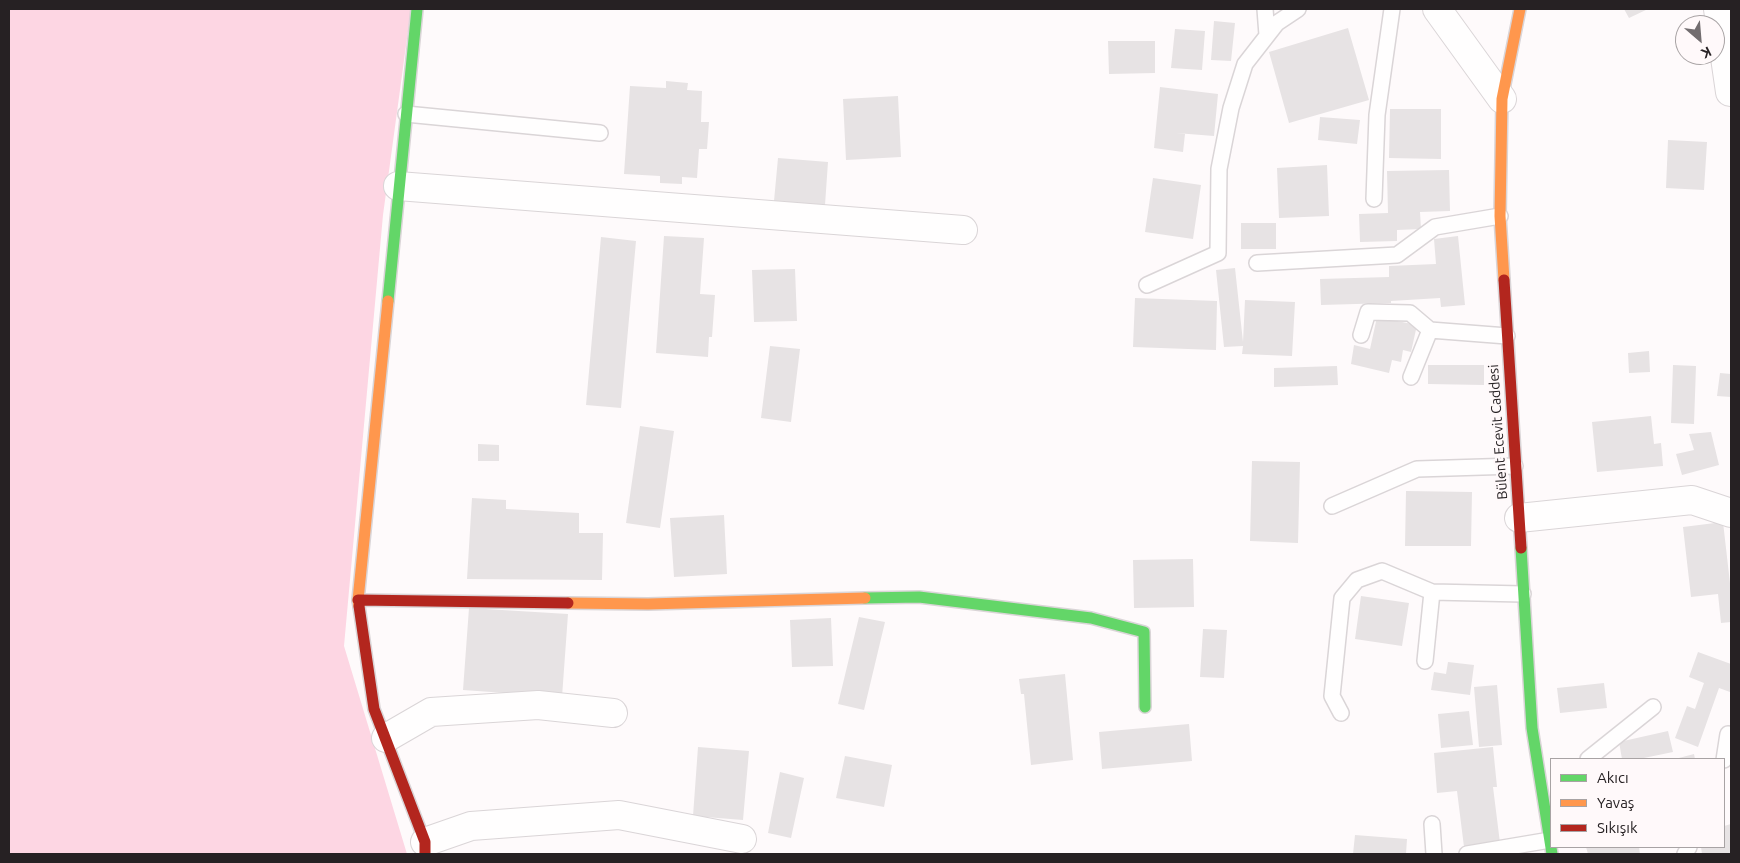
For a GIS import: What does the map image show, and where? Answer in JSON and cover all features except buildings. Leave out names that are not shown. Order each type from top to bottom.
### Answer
[{"type":"street","points":[[417,9],[358,600],[374,709],[425,848],[471,826],[619,815],[742,839]]},
{"type":"street","points":[[1437,9],[1502,99]]},
{"type":"street","name":"Bülent Ecevit Caddesi","points":[[1520,9],[1502,99],[1500,216],[1532,728],[1546,783],[1550,834]]},
{"type":"street","points":[[1718,9],[1730,92]]},
{"type":"street","points":[[398,186],[963,230]]},
{"type":"street","points":[[1518,518],[1692,500],[1731,513]]},
{"type":"street","points":[[358,600],[648,604],[919,597],[1091,618],[1144,632],[1145,707]]},
{"type":"street","points":[[386,738],[431,712],[538,706],[613,713]]},
{"type":"lane","points":[[1265,9],[1267,35]]},
{"type":"lane","points":[[1147,285],[1218,253],[1219,169],[1231,108],[1245,64],[1276,23],[1298,9]]},
{"type":"lane","points":[[1374,199],[1377,115],[1392,9]]},
{"type":"lane","points":[[406,114],[600,132]]},
{"type":"lane","points":[[1257,262],[1397,255],[1435,227],[1500,216]]},
{"type":"lane","points":[[1361,335],[1368,312],[1410,313],[1430,330],[1507,336]]},
{"type":"lane","points":[[1411,377],[1430,330]]},
{"type":"lane","points":[[1332,506],[1417,469],[1515,466]]},
{"type":"lane","points":[[1341,713],[1332,696],[1342,598],[1357,580],[1382,571],[1432,592],[1523,594]]},
{"type":"lane","points":[[1425,661],[1432,592]]},
{"type":"lane","points":[[1589,758],[1653,707]]},
{"type":"lane","points":[[1724,758],[1728,734]]},
{"type":"lane","points":[[1432,824],[1434,854]]},
{"type":"lane","points":[[1467,854],[1550,847]]},
{"type":"shaded area","points":[[9,9],[411,9],[383,215],[344,646],[407,854],[9,854]]},
{"type":"traffic: fast","points":[[388,301],[417,9]]},
{"type":"traffic: fast","points":[[1521,548],[1532,728],[1550,841]]},
{"type":"traffic: fast","points":[[865,598],[919,597],[1091,618],[1144,632],[1145,707]]},
{"type":"traffic: fast","points":[[1551,848],[1552,854]]},
{"type":"traffic: slow","points":[[1504,280],[1500,216],[1502,99],[1520,9]]},
{"type":"traffic: slow","points":[[359,606],[358,600],[388,301]]},
{"type":"traffic: slow","points":[[568,603],[648,604],[865,598]]},
{"type":"traffic: jam","points":[[1504,280],[1521,548]]},
{"type":"traffic: jam","points":[[358,600],[568,603]]},
{"type":"traffic: jam","points":[[359,606],[374,709],[425,842],[425,854]]}]
